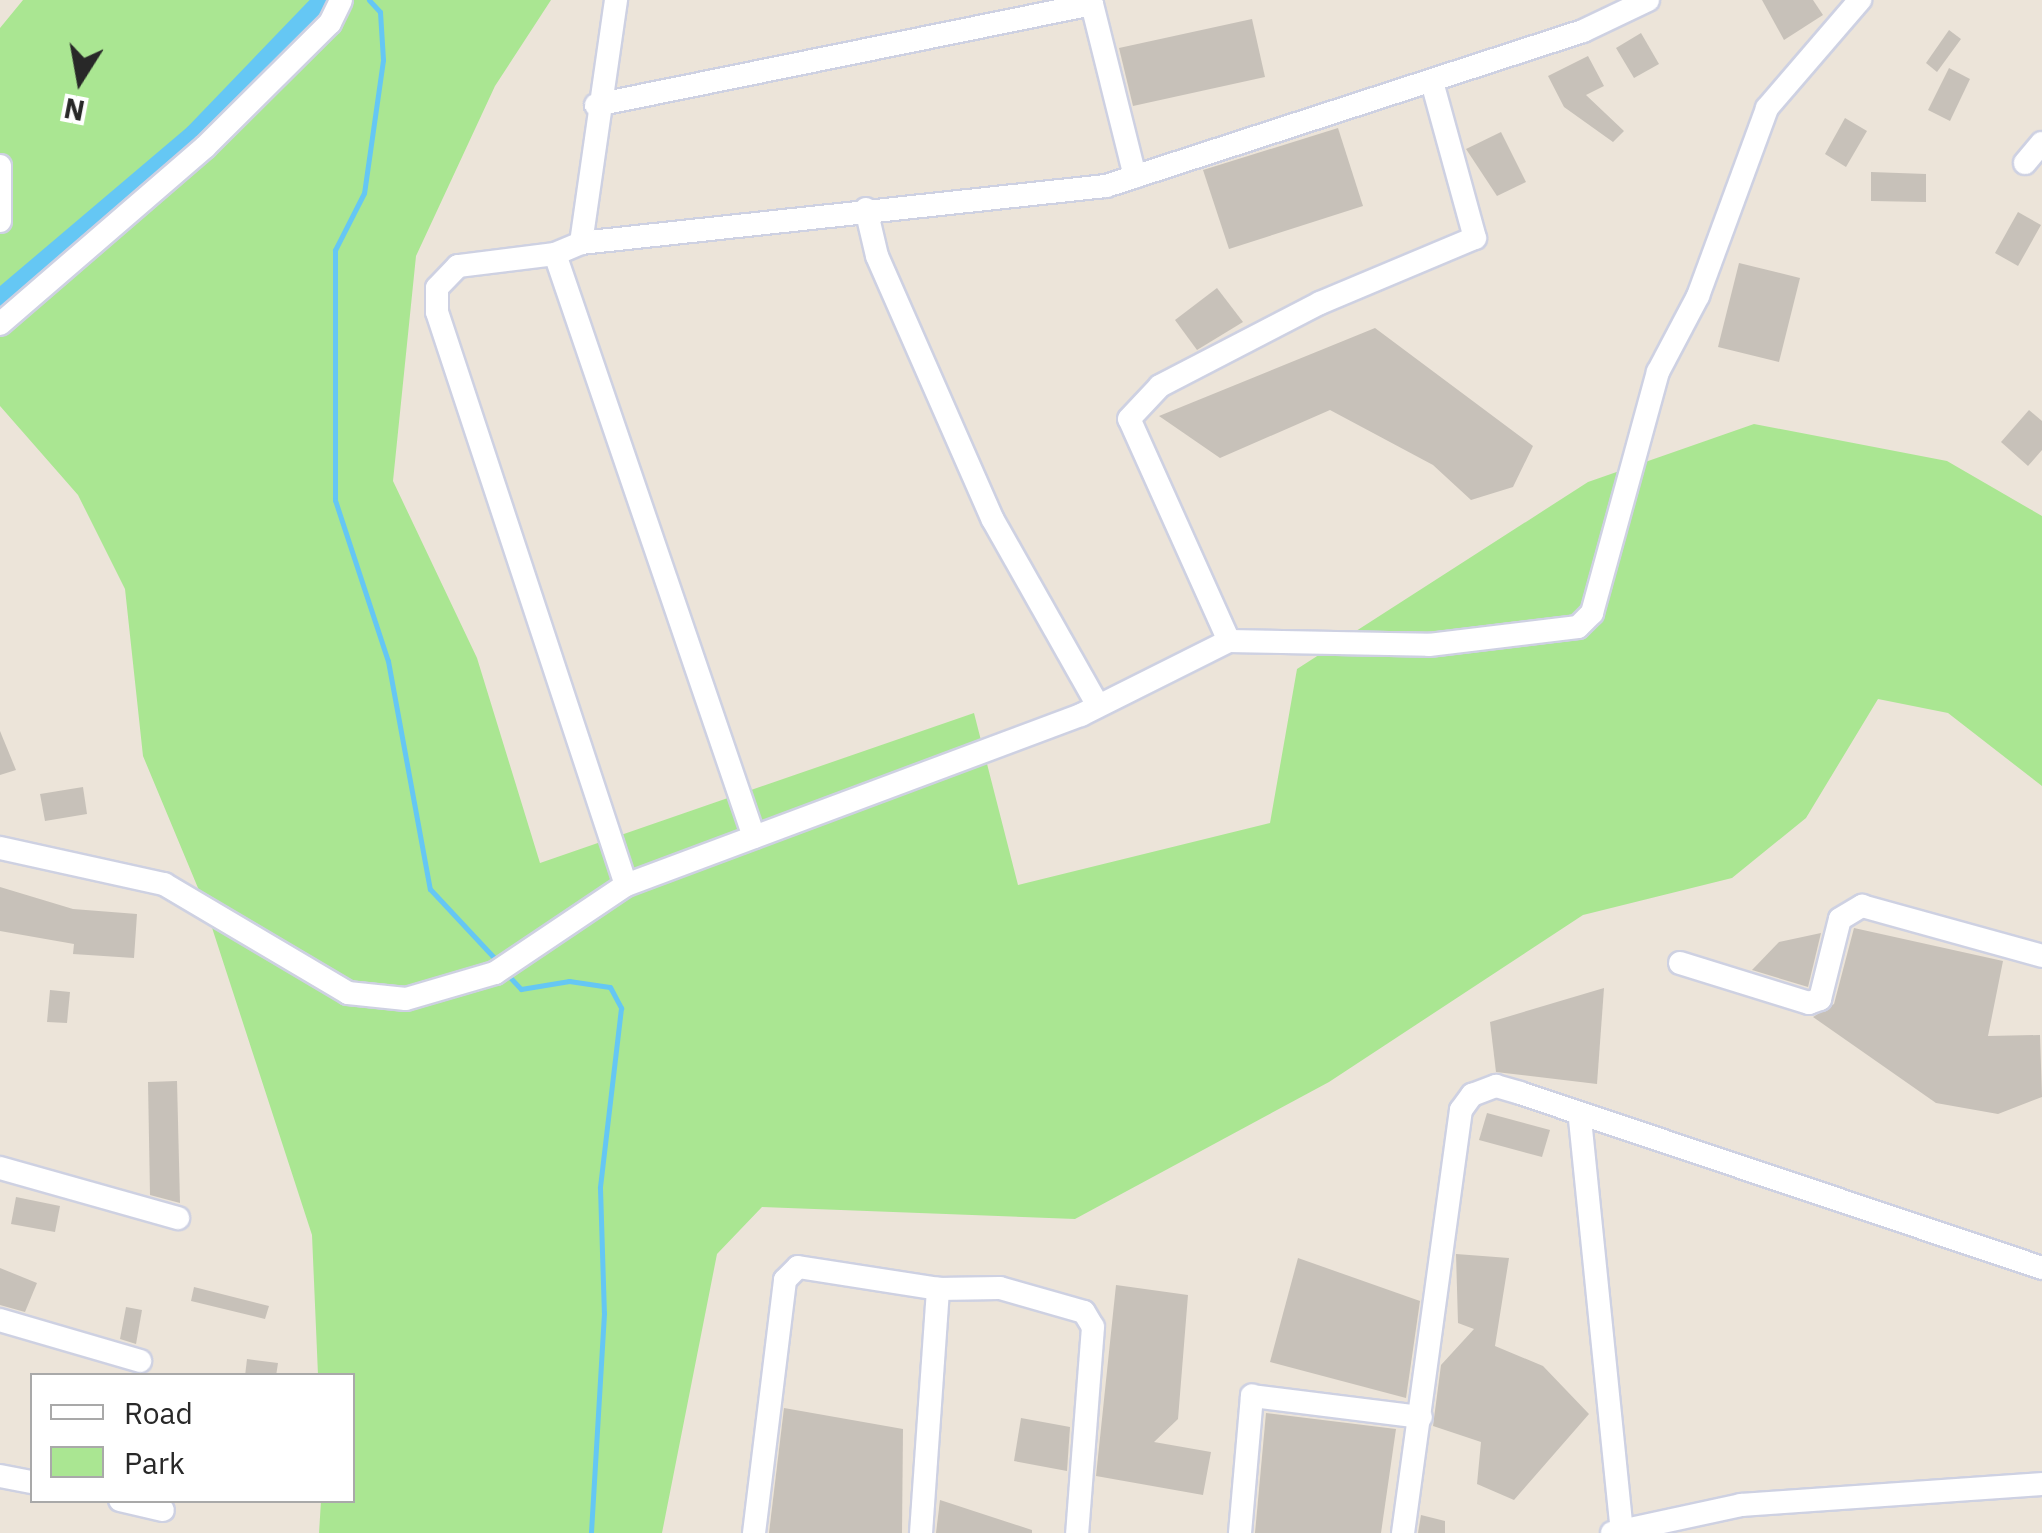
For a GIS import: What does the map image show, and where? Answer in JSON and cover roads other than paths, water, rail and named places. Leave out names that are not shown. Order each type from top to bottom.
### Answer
[{"type":"street","points":[[0,324],[205,147],[330,23],[340,0]]},
{"type":"street","points":[[581,244],[596,105],[616,0]]},
{"type":"street","points":[[626,885],[436,312],[438,288],[458,266],[556,254],[581,244],[1134,177],[1432,82],[1648,0]]},
{"type":"street","points":[[0,848],[164,884],[319,979],[378,998],[494,973],[626,885],[1098,704],[1229,642],[1429,646],[1578,627],[1592,613],[1658,372],[1698,296],[1768,108],[1860,0]]},
{"type":"street","points":[[596,105],[1092,2],[1134,177]]},
{"type":"street","points":[[1229,642],[1128,420],[1160,386],[1320,302],[1475,238],[1432,82]]},
{"type":"street","points":[[2025,163],[2042,144]]},
{"type":"street","points":[[0,166],[0,221]]},
{"type":"street","points":[[866,209],[877,256],[993,520],[1098,704]]},
{"type":"street","points":[[556,254],[754,837]]},
{"type":"street","points":[[1680,963],[1810,1003],[1820,999],[1840,919],[1862,906],[2042,956]]},
{"type":"street","points":[[1403,1533],[1461,1110],[1496,1086],[1580,1120],[2042,1268]]},
{"type":"street","points":[[1580,1120],[1617,1531],[1741,1505],[2042,1484]]},
{"type":"street","points":[[0,1168],[178,1218]]},
{"type":"street","points":[[754,1533],[790,1271],[938,1289],[1000,1288],[1071,1304],[1093,1327],[1078,1533]]},
{"type":"street","points":[[921,1533],[938,1289]]},
{"type":"street","points":[[0,1320],[140,1361]]},
{"type":"street","points":[[1240,1533],[1252,1396],[1421,1417]]},
{"type":"street","points":[[0,1476],[30,1482]]},
{"type":"street","points":[[133,1503],[162,1510]]},
{"type":"waterway","points":[[0,307],[199,138],[332,0]]},
{"type":"waterway","points":[[369,0],[380,12],[383,60],[364,193],[335,250],[335,500],[388,661],[430,889],[500,964]]},
{"type":"waterway","points":[[506,973],[521,989],[569,981],[610,987],[621,1008],[600,1188],[604,1313],[591,1533]]}]
